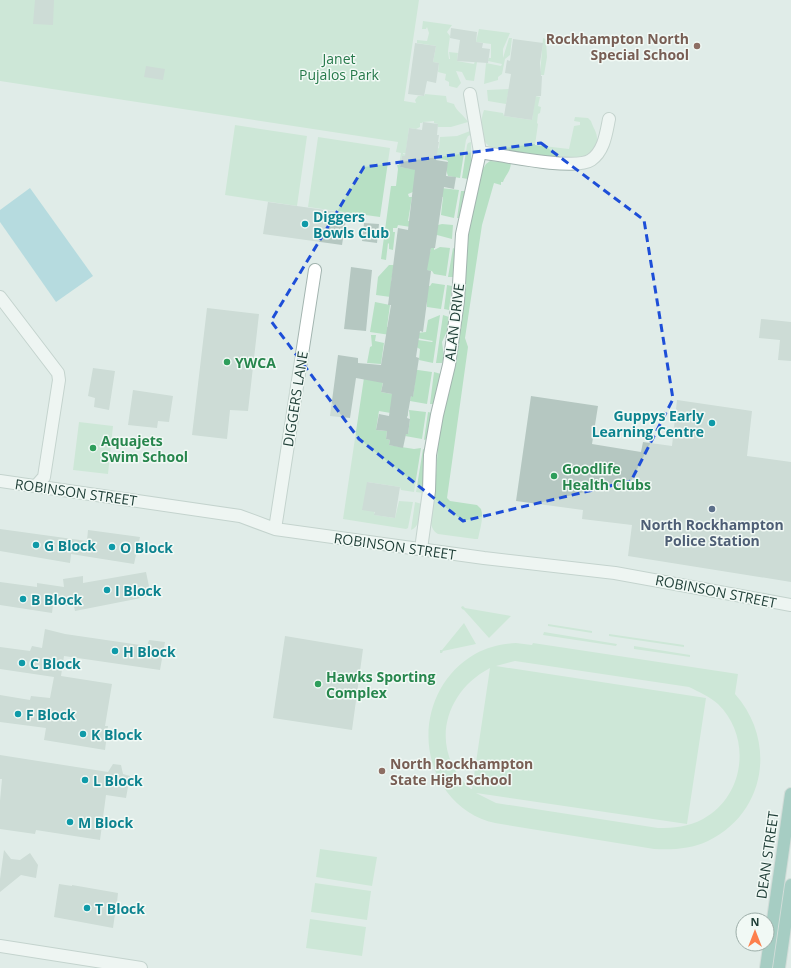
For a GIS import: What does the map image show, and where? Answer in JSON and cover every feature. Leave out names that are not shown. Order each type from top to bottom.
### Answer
[{"type":"main road","name":"DEAN STREET","points":[[766,968],[791,794]]},
{"type":"main road","name":"DEAN STREET","points":[[779,968],[791,886]]},
{"type":"street","name":"ALAN DRIVE","points":[[422,549],[429,491],[430,455],[449,365],[457,308],[462,234],[480,152],[470,94]]},
{"type":"street","points":[[480,152],[565,165],[580,164],[590,161],[597,155],[602,147],[609,119]]},
{"type":"street","name":"DIGGERS LANE","points":[[275,529],[315,270]]},
{"type":"street","points":[[0,297],[58,373],[59,380],[44,477],[36,486]]},
{"type":"street","name":"ROBINSON STREET","points":[[0,481],[240,516],[275,529],[484,558],[615,573],[791,605]]},
{"type":"street","points":[[0,946],[141,968]]},
{"type":"highlighted area","points":[[541,143],[644,220],[673,399],[631,481],[463,521],[359,439],[271,321],[364,167]]},
{"type":"green space","name":"Janet Pujalos Park","points":[[0,0],[419,0],[404,101],[416,103],[415,100],[418,96],[424,96],[425,94],[446,96],[447,102],[454,104],[456,109],[468,122],[451,127],[438,127],[438,124],[434,123],[434,121],[423,122],[420,123],[420,127],[416,129],[409,128],[406,151],[436,156],[437,149],[439,148],[440,137],[457,136],[470,131],[471,135],[468,136],[466,140],[460,178],[448,176],[446,170],[448,161],[446,160],[403,153],[408,155],[408,157],[402,156],[400,167],[412,168],[441,188],[459,190],[454,218],[441,215],[443,197],[413,192],[408,194],[409,197],[412,197],[408,221],[438,225],[453,225],[452,239],[437,235],[436,231],[398,225],[397,228],[393,228],[393,232],[395,232],[393,250],[389,249],[388,243],[386,260],[381,259],[391,186],[396,186],[397,165],[399,165],[401,153],[396,152],[398,142],[0,81]]},
{"type":"green space","points":[[423,21],[452,25],[447,32],[450,36],[448,51],[449,59],[449,52],[458,53],[457,61],[474,64],[475,61],[477,62],[474,81],[466,80],[462,72],[456,71],[461,83],[457,88],[449,86],[449,82],[445,80],[446,74],[438,72],[439,63],[433,62],[436,46],[417,43],[417,40],[427,41],[429,33],[427,27],[426,29],[422,29]]},
{"type":"green space","points":[[479,29],[510,33],[503,49],[503,58],[509,38],[512,38],[510,55],[505,59],[502,74],[498,77],[498,80],[484,84],[486,63],[501,66],[502,64],[488,61],[489,58],[491,58],[491,44],[476,42]]},
{"type":"green space","points":[[543,38],[546,39],[547,57],[544,75],[540,75]]},
{"type":"green space","points":[[509,89],[506,104],[488,101],[487,90]]},
{"type":"green space","points":[[535,96],[540,97],[538,106],[541,107],[540,113],[538,114],[535,145],[569,149],[574,126],[580,125],[580,122],[574,121],[575,117],[588,118],[591,121],[597,138],[596,146],[593,151],[587,156],[577,159],[568,159],[489,146],[483,139],[481,129],[484,110],[503,113],[504,116],[532,120]]},
{"type":"green space","points":[[235,125],[307,136],[297,206],[225,195]]},
{"type":"green space","points":[[318,137],[390,148],[380,217],[308,207]]},
{"type":"green space","points":[[471,142],[471,163],[468,179],[462,178],[467,145]]},
{"type":"green space","points":[[490,161],[511,163],[509,171],[503,182],[501,182],[501,185],[494,183],[482,225],[465,338],[468,347],[447,498],[450,501],[477,505],[481,509],[481,527],[478,539],[475,539],[438,534],[431,525],[431,513],[442,419],[459,346],[458,334],[468,232],[481,172]]},
{"type":"green space","points":[[461,191],[465,191],[459,218],[457,218]]},
{"type":"green space","points":[[440,247],[450,248],[446,276],[434,274],[432,271],[424,270],[431,248],[434,248],[434,250]]},
{"type":"green space","points":[[453,248],[455,249],[453,277],[448,277]]},
{"type":"green space","points":[[389,265],[394,265],[391,282],[430,286],[432,283],[445,285],[441,309],[427,307],[427,302],[376,295],[378,277]]},
{"type":"green space","points":[[447,285],[452,286],[449,310],[444,309]]},
{"type":"green space","points":[[375,302],[390,305],[387,327],[389,327],[397,336],[370,332]]},
{"type":"green space","points":[[440,315],[433,363],[419,360],[420,349],[416,347],[418,340],[433,341],[417,338],[417,333],[426,332],[428,320]]},
{"type":"green space","points":[[443,315],[449,317],[448,329],[442,342],[444,357],[442,363],[436,363]]},
{"type":"green space","points":[[371,335],[376,335],[375,341],[384,343],[381,364],[367,363],[370,347],[372,346]]},
{"type":"green space","points":[[418,370],[432,372],[427,404],[410,401],[411,396],[413,396],[415,381],[383,382],[381,392],[392,394],[408,411],[408,416],[379,411],[376,430],[387,431],[386,439],[390,440],[389,445],[414,449],[421,448],[414,492],[401,490],[400,487],[367,482],[375,515],[395,518],[399,501],[413,502],[408,528],[406,529],[343,519],[365,371]]},
{"type":"green space","points":[[434,372],[441,374],[434,404],[430,404]]},
{"type":"green space","points":[[409,410],[426,412],[422,439],[405,436],[408,434],[410,419]]},
{"type":"green space","points":[[428,412],[432,413],[427,439],[424,440]]},
{"type":"green space","name":"Aquajets Swim School","points":[[79,422],[113,426],[108,474],[73,470]]},
{"type":"green space","points":[[423,449],[426,450],[423,493],[416,492]]},
{"type":"green space","points":[[415,502],[422,504],[417,526],[411,530]]},
{"type":"green space","points":[[463,606],[465,608],[511,616],[489,638],[462,609],[461,607]]},
{"type":"green space","points":[[464,623],[476,644],[443,651],[440,653],[440,650],[442,650]]},
{"type":"green space","points":[[548,624],[592,631],[592,633],[548,626]]},
{"type":"green space","points":[[544,632],[617,644],[616,646],[543,635]]},
{"type":"green space","points":[[609,634],[684,645],[684,647],[609,636]]},
{"type":"green space","points":[[510,643],[532,645],[533,643],[738,674],[735,694],[748,713],[757,733],[760,754],[759,775],[753,795],[743,813],[728,829],[702,844],[675,849],[654,849],[495,823],[481,819],[462,808],[447,792],[437,775],[431,756],[428,736],[430,717],[436,698],[445,681],[458,666],[485,649]],"holes":[[[515,661],[689,687],[704,694],[718,704],[729,717],[736,733],[739,749],[739,765],[735,781],[728,796],[717,809],[697,822],[670,828],[658,828],[496,803],[476,793],[687,824],[706,698],[496,666]],[[490,668],[472,789],[471,789],[458,774],[450,758],[446,741],[447,724],[452,708],[461,692],[474,679]]]},
{"type":"green space","points":[[634,646],[690,655],[690,657],[634,649]]},
{"type":"green space","points":[[320,849],[377,857],[372,886],[316,877]]},
{"type":"green space","points":[[315,883],[371,891],[367,920],[311,912]]},
{"type":"green space","points":[[310,919],[366,927],[362,956],[306,948]]},
{"type":"water","points":[[30,188],[93,276],[56,302],[0,222],[0,210]]},
{"type":"building","points":[[35,0],[54,0],[53,25],[33,24]]},
{"type":"building","points":[[451,28],[477,32],[476,42],[483,43],[482,48],[490,49],[488,63],[457,61],[460,40],[450,38]]},
{"type":"building","points":[[513,39],[543,43],[540,63],[542,76],[541,96],[536,96],[532,120],[504,116],[511,74],[505,73],[507,60],[510,61]]},
{"type":"building","points":[[415,43],[436,46],[433,62],[439,63],[436,83],[427,81],[424,96],[408,94]]},
{"type":"building","points":[[146,66],[165,69],[163,80],[144,77]]},
{"type":"building","points":[[423,122],[438,124],[437,135],[439,135],[439,142],[436,160],[448,162],[446,176],[456,177],[454,189],[444,187],[435,248],[431,248],[427,270],[431,271],[423,332],[420,331],[416,357],[419,358],[413,397],[411,396],[407,418],[410,419],[408,434],[406,434],[403,448],[389,445],[390,440],[386,439],[387,431],[376,430],[379,414],[389,416],[392,394],[381,392],[383,383],[356,378],[350,418],[330,416],[338,355],[358,358],[358,363],[381,365],[391,305],[388,305],[398,228],[408,230],[415,170],[400,167],[402,156],[405,156],[409,128],[422,130]]},
{"type":"building","name":"Diggers Bowls Club","points":[[268,202],[347,213],[342,245],[263,234]]},
{"type":"building","points":[[364,223],[379,224],[377,243],[362,241]]},
{"type":"building","points":[[351,267],[372,270],[366,331],[344,329]]},
{"type":"building","name":"YWCA","points":[[207,308],[259,314],[248,411],[230,410],[227,439],[192,435]]},
{"type":"building","points":[[761,319],[791,322],[791,361],[778,360],[780,340],[759,338]]},
{"type":"building","points":[[93,368],[115,371],[109,410],[94,407],[95,398],[88,396]]},
{"type":"building","points":[[133,390],[173,396],[169,422],[158,421],[157,428],[128,425]]},
{"type":"building","points":[[531,396],[598,406],[592,444],[641,452],[643,442],[672,446],[677,400],[752,411],[747,456],[791,462],[791,582],[628,556],[632,525],[582,519],[583,510],[516,501]]},
{"type":"building","points":[[367,482],[400,487],[395,518],[374,515],[375,512],[362,510]]},
{"type":"building","points":[[0,529],[87,541],[88,530],[140,537],[134,564],[71,554],[70,563],[0,551]]},
{"type":"building","points":[[146,572],[151,596],[75,611],[74,606],[53,605],[52,613],[0,605],[0,582],[37,587],[37,583],[64,587],[63,579],[83,576],[83,583]]},
{"type":"building","points":[[45,629],[65,634],[147,646],[149,640],[165,642],[160,670],[64,656],[61,676],[112,684],[105,726],[108,726],[105,750],[44,740],[46,728],[0,722],[0,695],[30,700],[31,696],[50,698],[54,677],[0,669],[0,647],[30,651],[32,646],[42,648]]},
{"type":"building","name":"Hawks Sporting Complex","points":[[285,636],[363,649],[352,730],[273,718]]},
{"type":"building","points":[[0,755],[108,772],[113,764],[121,765],[123,774],[130,776],[126,798],[106,795],[100,840],[36,830],[35,834],[0,829],[2,779],[0,779]]},
{"type":"building","points":[[4,850],[11,859],[20,860],[30,853],[38,865],[36,878],[21,875],[0,892],[0,879]]},
{"type":"building","name":"T Block","points":[[59,884],[118,893],[117,902],[120,902],[118,914],[115,914],[113,928],[54,917]]},
{"type":"place","name":"Rockhampton North Special School","points":[[697,46]]},
{"type":"place","name":"Diggers Bowls Club","points":[[305,224]]},
{"type":"place","name":"YWCA","points":[[227,362]]},
{"type":"place","name":"Guppys Early Learning Centre","points":[[712,423]]},
{"type":"place","name":"Aquajets Swim School","points":[[93,448]]},
{"type":"place","name":"Goodlife Health Clubs","points":[[554,476]]},
{"type":"place","name":"North Rockhampton Police Station","points":[[712,509]]},
{"type":"place","name":"G Block","points":[[36,545]]},
{"type":"place","name":"O Block","points":[[112,547]]},
{"type":"place","name":"I Block","points":[[107,590]]},
{"type":"place","name":"B Block","points":[[23,599]]},
{"type":"place","name":"H Block","points":[[115,651]]},
{"type":"place","name":"C Block","points":[[22,663]]},
{"type":"place","name":"Hawks Sporting Complex","points":[[318,684]]},
{"type":"place","name":"F Block","points":[[18,714]]},
{"type":"place","name":"K Block","points":[[83,734]]},
{"type":"place","name":"North Rockhampton State High School","points":[[382,771]]},
{"type":"place","name":"L Block","points":[[85,780]]},
{"type":"place","name":"M Block","points":[[70,822]]},
{"type":"place","name":"T Block","points":[[87,908]]}]
